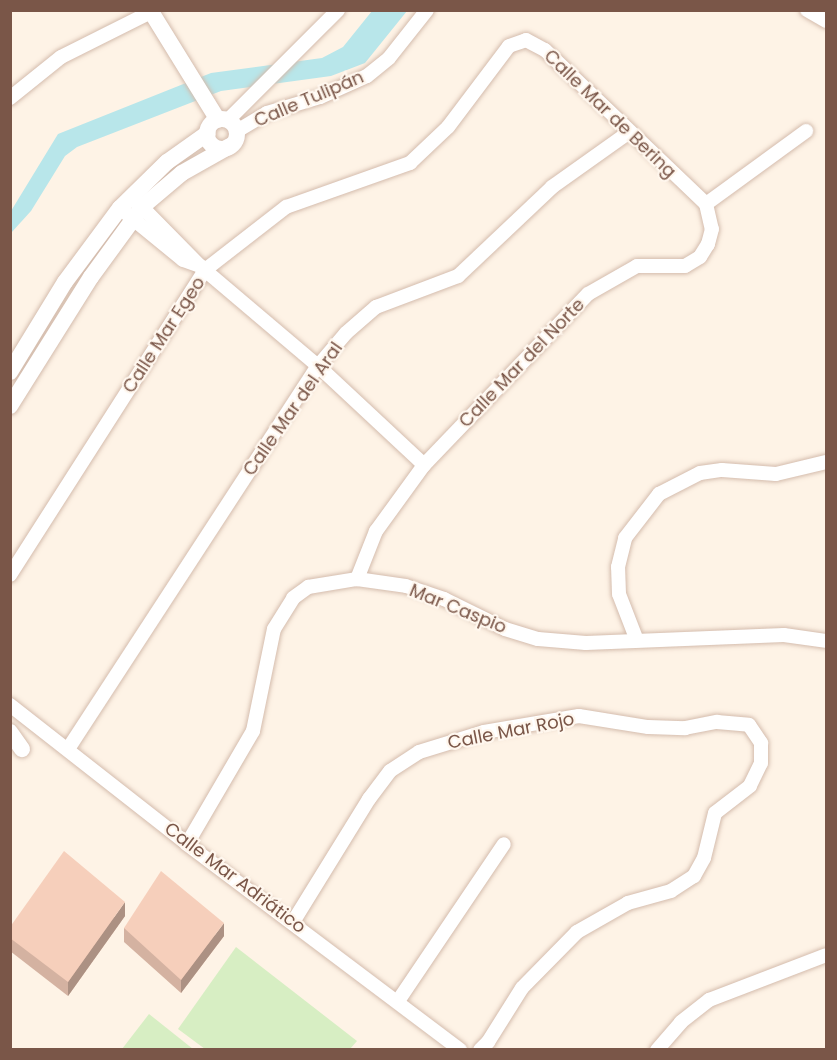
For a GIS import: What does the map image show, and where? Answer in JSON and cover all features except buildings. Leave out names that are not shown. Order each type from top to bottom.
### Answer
[{"type":"street","points":[[207,133],[214,146],[259,88],[338,10]]},
{"type":"street","name":"Calle Tulipán","points":[[228,129],[267,113],[320,97],[367,76],[389,57],[427,10]]},
{"type":"street","points":[[807,10],[826,21]]},
{"type":"street","points":[[10,98],[61,57],[150,11],[228,129]]},
{"type":"street","name":"Calle Mar de Bering","points":[[509,46],[526,40],[545,50],[628,133],[706,204]]},
{"type":"street","name":"Calle Mar Egeo","points":[[10,575],[203,268],[286,207],[410,163],[448,127],[509,46]]},
{"type":"street","points":[[10,372],[65,282],[131,208],[167,162],[207,133],[228,129]]},
{"type":"street","points":[[10,406],[131,208],[182,173],[228,129]]},
{"type":"street","points":[[706,204],[806,131]]},
{"type":"street","name":"Calle Mar del Aral","points":[[68,749],[318,366],[364,316],[376,307],[458,276],[552,188],[628,133]]},
{"type":"street","name":"Calle Mar del Norte","points":[[357,579],[376,531],[424,465],[588,294],[637,266],[686,266],[700,257],[712,229],[706,204]]},
{"type":"street","points":[[131,208],[177,256],[203,268],[318,366],[424,465]]},
{"type":"street","points":[[636,638],[620,594],[618,567],[625,538],[659,494],[700,473],[722,470],[776,474],[826,462]]},
{"type":"street","name":"Mar Caspio","points":[[187,844],[253,731],[274,629],[282,613],[308,587],[357,579],[406,586],[435,596],[505,629],[538,639],[586,643],[636,638],[784,635],[826,641]]},
{"type":"street","name":"Calle Mar Adriático","points":[[10,705],[187,844],[293,921],[459,1050]]},
{"type":"street","name":"Calle Mar Rojo","points":[[293,921],[390,771],[419,752],[484,732],[579,716],[648,727],[685,728],[717,722],[749,725],[761,743],[761,763],[750,786],[715,813],[704,858],[694,876],[671,891],[628,903],[577,932],[522,988],[488,1042],[480,1050]]},
{"type":"street","points":[[10,732],[22,748]]},
{"type":"street","points":[[398,1001],[504,844]]},
{"type":"street","points":[[657,1050],[681,1022],[709,1000],[826,955]]},
{"type":"green space","points":[[236,947],[357,1041],[350,1049],[205,1049],[178,1029]]},
{"type":"green space","points":[[149,1014],[193,1049],[122,1049]]},
{"type":"water","points":[[372,11],[407,11],[365,63],[331,76],[221,91],[77,147],[65,156],[31,211],[11,233],[11,211],[58,134],[211,73],[322,58],[343,47]]}]
